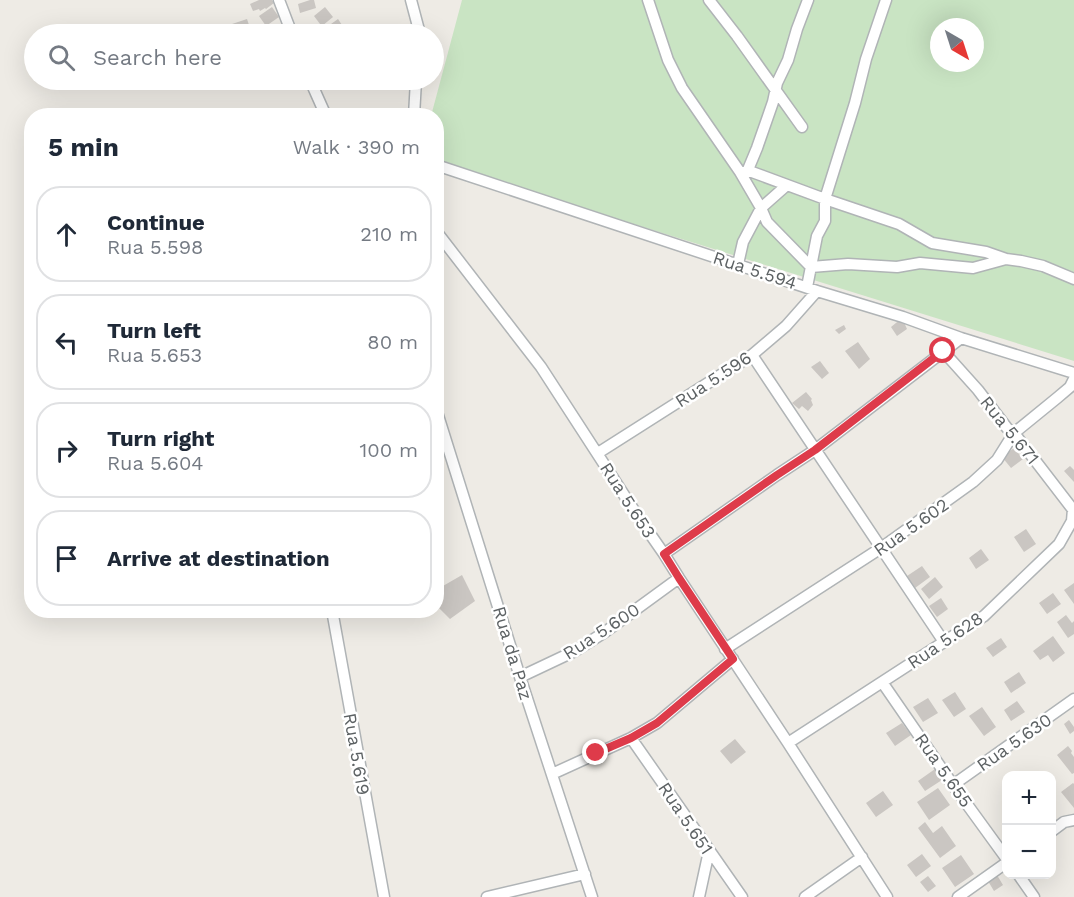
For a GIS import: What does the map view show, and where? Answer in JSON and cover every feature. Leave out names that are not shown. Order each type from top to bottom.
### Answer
[{"type":"street","points":[[279,0],[288,24]]},
{"type":"street","points":[[411,0],[417,24]]},
{"type":"street","points":[[648,0],[668,60],[682,88],[743,172],[767,222],[811,267]]},
{"type":"street","points":[[709,0],[802,128]]},
{"type":"street","points":[[743,172],[757,148],[777,83],[789,60],[808,0]]},
{"type":"street","points":[[812,289],[811,267],[817,236],[825,221],[825,200],[866,59],[886,0]]},
{"type":"street","points":[[314,90],[322,108]]},
{"type":"street","points":[[415,108],[416,90]]},
{"type":"street","name":"Rua 5.594","points":[[444,168],[1074,373]]},
{"type":"street","points":[[743,172],[753,172],[825,200],[899,224],[932,243],[986,252],[1006,260]]},
{"type":"street","points":[[738,264],[743,242],[761,208],[787,185]]},
{"type":"street","name":"Rua 5.653","points":[[444,241],[541,367],[887,897]]},
{"type":"street","points":[[811,267],[848,264],[897,267],[920,263],[973,268],[1006,260],[1043,266],[1074,279]]},
{"type":"street","name":"Rua 5.596","points":[[598,453],[752,355],[786,326],[812,289]]},
{"type":"street","points":[[664,554],[815,450],[961,338]]},
{"type":"street","name":"Rua 5.671","points":[[943,351],[978,390],[1007,428],[1014,433],[1074,509]]},
{"type":"street","points":[[752,355],[944,642]]},
{"type":"street","name":"Rua 5.602","points":[[725,649],[881,548],[973,483],[997,460],[1014,433],[1070,387],[1074,379]]},
{"type":"street","name":"Rua da Paz","points":[[444,435],[592,897]]},
{"type":"street","name":"Rua 5.628","points":[[788,743],[984,616],[1059,544],[1072,521],[1074,509]]},
{"type":"street","name":"Rua 5.600","points":[[520,677],[575,651],[679,578]]},
{"type":"street","name":"Rua 5.619","points":[[333,618],[384,897]]},
{"type":"street","points":[[552,774],[631,738],[657,723],[733,659]]},
{"type":"street","name":"Rua 5.655","points":[[882,682],[1002,852]]},
{"type":"street","name":"Rua 5.630","points":[[953,785],[1074,699]]},
{"type":"street","name":"Rua 5.651","points":[[631,738],[742,897]]},
{"type":"street","points":[[1056,828],[1064,822],[1074,820]]},
{"type":"street","points":[[699,897],[709,851]]},
{"type":"street","points":[[805,897],[862,857]]},
{"type":"street","points":[[958,897],[1002,866]]},
{"type":"street","points":[[487,897],[585,874]]},
{"type":"street","points":[[1021,879],[1034,897]]},
{"type":"green space","points":[[462,0],[1074,0],[1074,361],[444,165],[444,108],[433,108],[438,90],[444,90],[444,67]]},
{"type":"building","points":[[259,0],[272,0],[274,3],[266,9],[253,11],[250,4]]},
{"type":"building","points":[[314,0],[316,8],[300,13],[298,4]]},
{"type":"building","points":[[272,7],[279,17],[269,24],[265,24],[259,16]]},
{"type":"building","points":[[325,7],[333,17],[324,24],[320,24],[314,16]]},
{"type":"building","points":[[247,19],[249,24],[232,24]]},
{"type":"building","points":[[338,19],[341,24],[331,24]]},
{"type":"building","points":[[902,318],[907,329],[897,336],[891,327]]},
{"type":"building","points":[[844,325],[846,329],[839,334],[835,330]]},
{"type":"building","points":[[858,342],[870,359],[859,369],[845,351]]},
{"type":"building","points":[[820,361],[829,373],[822,379],[811,367]]},
{"type":"building","points":[[806,392],[812,399],[813,405],[808,411],[802,406],[799,409],[792,403]]},
{"type":"building","points":[[1014,448],[1023,459],[1011,468],[1002,457]]},
{"type":"building","points":[[1070,466],[1074,470],[1074,482],[1064,471]]},
{"type":"building","points":[[1026,529],[1036,544],[1024,552],[1014,537]]},
{"type":"building","points":[[981,549],[989,560],[976,569],[969,558]]},
{"type":"building","points":[[922,566],[930,577],[915,588],[907,576]]},
{"type":"building","points":[[462,575],[475,601],[450,619],[444,613],[444,585]]},
{"type":"building","points":[[935,577],[943,587],[929,599],[921,589]]},
{"type":"building","points":[[1074,583],[1074,604],[1064,590]]},
{"type":"building","points":[[1053,593],[1061,604],[1047,614],[1039,603]]},
{"type":"building","points":[[941,598],[948,609],[937,617],[929,606]]},
{"type":"building","points":[[1066,615],[1072,623],[1074,621],[1074,634],[1068,638],[1057,622]]},
{"type":"building","points":[[1053,636],[1065,653],[1053,662],[1048,655],[1040,660],[1033,651]]},
{"type":"building","points":[[1001,638],[1007,647],[993,657],[986,648]]},
{"type":"building","points":[[1019,672],[1026,683],[1011,693],[1004,682]]},
{"type":"building","points":[[955,692],[966,709],[954,717],[942,700]]},
{"type":"building","points":[[928,698],[938,713],[923,722],[913,707]]},
{"type":"building","points":[[1017,701],[1025,712],[1011,721],[1004,710]]},
{"type":"building","points":[[982,707],[996,727],[984,736],[969,716]]},
{"type":"building","points":[[1069,720],[1074,727],[1074,731],[1070,734],[1064,724]]},
{"type":"building","points":[[902,723],[911,735],[895,746],[886,733]]},
{"type":"building","points":[[735,739],[746,752],[731,764],[720,751]]},
{"type":"building","points":[[1068,746],[1074,757],[1074,773],[1072,774],[1057,755]]},
{"type":"building","points":[[935,769],[942,780],[925,791],[918,781]]},
{"type":"building","points":[[1074,784],[1074,808],[1061,792]]},
{"type":"building","points":[[938,788],[950,805],[929,820],[917,802]]},
{"type":"building","points":[[883,791],[893,805],[876,817],[866,803]]},
{"type":"building","points":[[925,822],[933,833],[942,826],[956,846],[940,858],[918,828]]},
{"type":"building","points":[[922,854],[931,866],[916,877],[907,865]]},
{"type":"building","points":[[961,855],[974,874],[955,887],[942,868]]},
{"type":"building","points":[[997,875],[1003,885],[994,891],[988,881]]},
{"type":"building","points":[[928,876],[936,886],[928,892],[920,882]]},
{"type":"route","points":[[596,753],[631,738],[657,723],[733,659],[664,554],[815,450],[943,351]]}]
